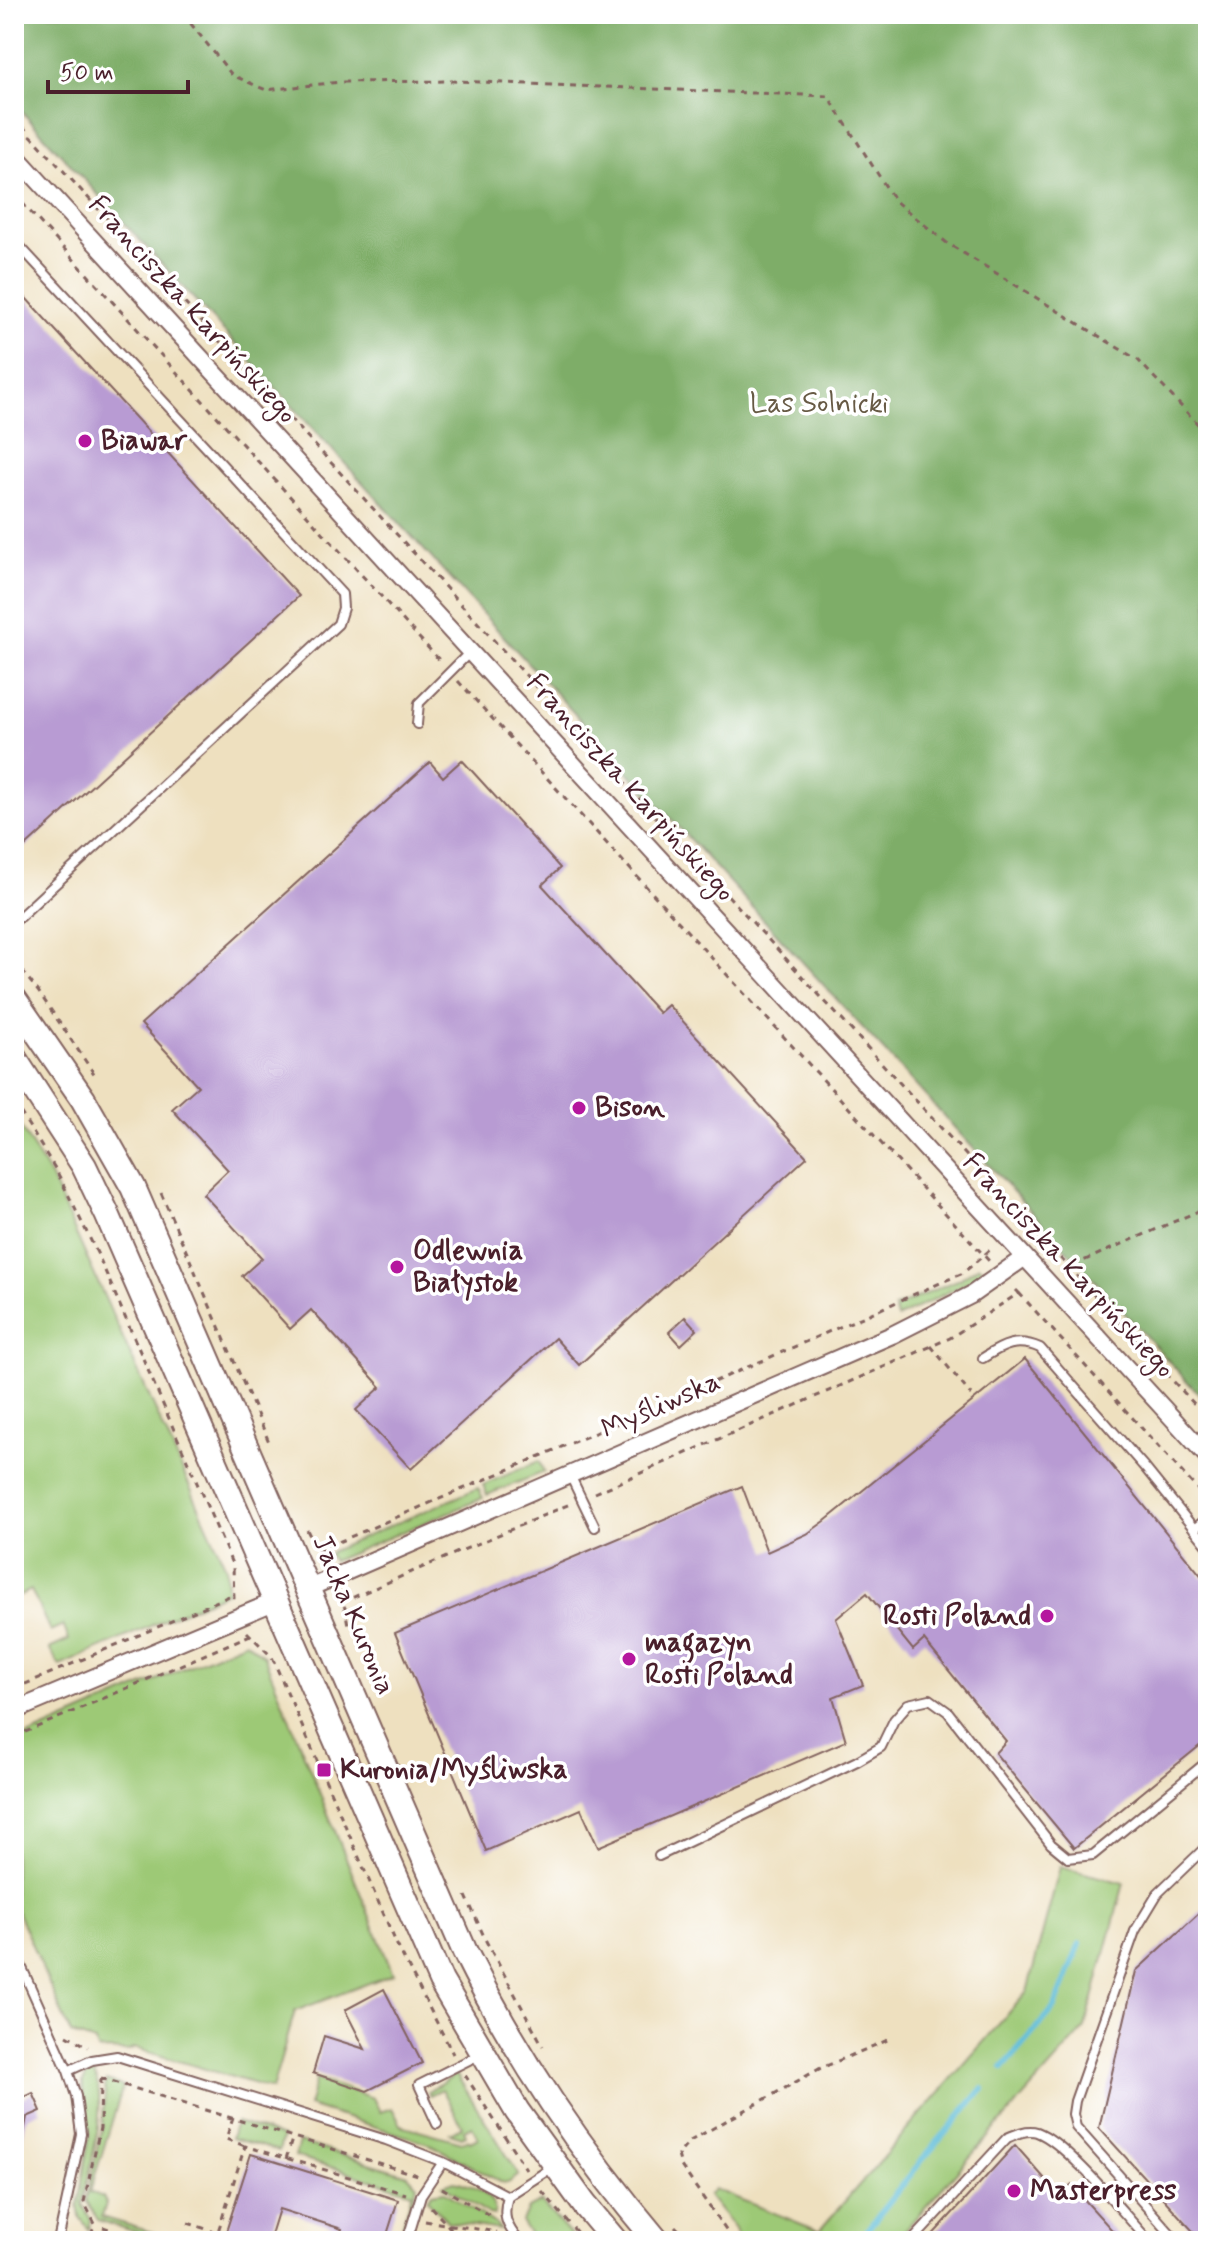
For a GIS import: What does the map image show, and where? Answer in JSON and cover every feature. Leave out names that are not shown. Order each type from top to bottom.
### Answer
[{"type":"main road","name":"Jacka Kuronia","points":[[14,999],[83,1099],[133,1187],[465,1952],[486,1994],[533,2075],[603,2177],[666,2234]]},
{"type":"main road","points":[[14,1058],[84,1166],[441,1981],[482,2054],[555,2166],[615,2241]]},
{"type":"main road","points":[[276,1601],[309,1588]]},
{"type":"street","name":"Franciszka Karpińskiego","points":[[14,154],[1208,1457]]},
{"type":"street","name":"Myśliwska","points":[[309,1588],[892,1335],[971,1295],[1025,1257]]},
{"type":"street","points":[[14,1711],[276,1601]]},
{"type":"lane","points":[[14,240],[342,594],[343,608],[338,624],[14,922]]},
{"type":"lane","points":[[417,724],[419,703],[470,652]]},
{"type":"lane","points":[[14,912],[27,910]]},
{"type":"lane","points":[[983,1358],[1010,1342],[1026,1342],[1040,1348],[1208,1546]]},
{"type":"lane","points":[[570,1474],[595,1527]]},
{"type":"lane","points":[[1194,1529],[1208,1518]]},
{"type":"lane","points":[[659,1856],[857,1761],[881,1747],[894,1720],[908,1704],[930,1699],[948,1712],[1051,1844],[1068,1858],[1093,1855],[1208,1761]]},
{"type":"lane","points":[[1177,2241],[1076,2127],[1073,2114],[1135,1931],[1158,1893],[1208,1845]]},
{"type":"lane","points":[[14,1950],[68,2071],[76,2096],[81,2134],[58,2241]]},
{"type":"lane","points":[[437,2124],[419,2085],[482,2054]]},
{"type":"lane","points":[[68,2071],[92,2060],[117,2056],[386,2140],[443,2162],[508,2196]]},
{"type":"lane","points":[[912,2241],[1007,2138],[1033,2131],[1057,2142],[1149,2241]]},
{"type":"lane","points":[[407,2241],[421,2195],[443,2162]]},
{"type":"lane","points":[[516,2238],[503,2214],[508,2196],[555,2166]]},
{"type":"path","points":[[183,14],[232,75],[266,90],[340,82],[453,81],[828,96],[895,201],[947,243],[1138,360],[1208,435]]},
{"type":"path","points":[[14,117],[1208,1419]]},
{"type":"path","points":[[14,194],[1208,1501]]},
{"type":"path","points":[[14,1102],[56,1170],[99,1257],[229,1555],[233,1566],[234,1594],[14,1689]]},
{"type":"path","points":[[1050,1286],[1069,1267],[1208,1207]]},
{"type":"path","points":[[317,1551],[963,1273],[1005,1236]]},
{"type":"path","points":[[342,1602],[950,1338],[1019,1293]]},
{"type":"path","points":[[931,1346],[971,1395]]},
{"type":"path","points":[[14,1737],[250,1635]]},
{"type":"path","points":[[486,1941],[544,2048]]},
{"type":"path","points":[[730,2241],[730,2236],[681,2166],[678,2155],[690,2141],[819,2069],[890,2039]]},
{"type":"path","points":[[101,2078],[430,2180],[487,2216],[505,2220]]},
{"type":"path","points":[[233,2117],[226,2139],[410,2196]]},
{"type":"path","points":[[286,2159],[293,2136]]},
{"type":"path","points":[[215,2241],[245,2146]]},
{"type":"path","points":[[421,2195],[462,2241]]},
{"type":"path","points":[[414,2219],[516,2238]]},
{"type":"path","points":[[188,2223],[218,2233]]},
{"type":"path","points":[[103,2227],[146,2241]]},
{"type":"path","points":[[666,2234],[689,2241]]},
{"type":"green space","name":"Las Solnicki","points":[[14,14],[1208,14],[1208,1404],[14,103]]},
{"type":"green space","points":[[14,1116],[50,1176],[226,1567],[227,1592],[60,1666],[49,1649],[69,1640],[63,1625],[50,1631],[31,1590],[14,1598]]},
{"type":"green space","points":[[979,1266],[986,1270],[976,1278],[897,1318],[894,1308],[961,1278]]},
{"type":"green space","points":[[539,1461],[544,1472],[487,1495],[483,1485]]},
{"type":"green space","points":[[478,1488],[483,1498],[333,1561],[329,1555],[332,1551]]},
{"type":"green space","points":[[246,1641],[264,1656],[393,1974],[295,2011],[272,2089],[135,2048],[128,2051],[97,2050],[95,2042],[71,2034],[14,1904],[14,1742]]},
{"type":"green space","points":[[1060,1867],[1124,1883],[1085,2028],[895,2241],[739,2241],[735,2229],[708,2195],[714,2189],[819,2231],[1027,1992]]},
{"type":"green space","points":[[93,2071],[98,2085],[99,2118],[82,2204],[91,2220],[89,2230],[80,2217],[78,2205],[90,2134],[83,2082]]},
{"type":"green space","points":[[456,2074],[519,2175],[508,2183],[500,2182],[428,2143],[308,2106],[316,2079],[373,2098],[380,2112],[392,2108],[401,2125],[470,2142],[478,2138],[472,2126],[464,2130],[466,2135],[462,2137],[450,2133],[462,2126],[442,2089],[430,2095],[428,2091]]},
{"type":"green space","points":[[106,2081],[123,2086],[90,2192],[103,2197],[106,2203],[102,2217],[181,2241],[164,2241],[98,2220],[86,2200],[102,2128]]},
{"type":"green space","points":[[236,2122],[283,2137],[279,2151],[231,2138]]},
{"type":"green space","points":[[299,2142],[408,2175],[417,2185],[405,2226],[412,2192],[295,2156]]},
{"type":"green space","points":[[454,2181],[487,2196],[495,2215],[443,2185]]},
{"type":"green space","points":[[444,2191],[500,2230],[448,2222],[427,2199],[432,2193]]},
{"type":"green space","points":[[541,2202],[576,2241],[535,2241],[522,2221],[528,2209]]},
{"type":"building","name":"Biawar","points":[[14,285],[299,596],[14,857]]},
{"type":"building","points":[[462,760],[560,868],[542,885],[659,1013],[668,1005],[807,1157],[579,1365],[555,1338],[411,1469],[356,1410],[381,1387],[311,1310],[290,1329],[242,1276],[262,1258],[203,1194],[228,1170],[172,1109],[198,1086],[141,1024],[430,762],[443,777]]},
{"type":"building","points":[[685,1317],[697,1330],[681,1345],[669,1332]]},
{"type":"building","points":[[1025,1359],[1208,1584],[1208,1739],[1074,1848],[995,1753],[1006,1741],[924,1640],[913,1650],[867,1593],[836,1619],[863,1685],[833,1697],[846,1741],[598,1847],[581,1809],[486,1851],[395,1633],[742,1486],[767,1552],[807,1534],[825,1521]]},
{"type":"building","points":[[1208,1905],[1208,2241],[1202,2241],[1099,2128],[1136,1971]]},
{"type":"building","points":[[384,1989],[422,2063],[367,2091],[313,2073],[324,2036],[365,2049],[345,2010]]},
{"type":"building","points":[[33,2093],[41,2111],[27,2117],[21,2148],[14,2147],[14,2102]]},
{"type":"building","name":"Masterpress","points":[[1015,2145],[1060,2196],[1071,2185],[1122,2241],[927,2241]]},
{"type":"building","points":[[251,2154],[398,2200],[385,2241],[339,2241],[342,2229],[279,2209],[269,2241],[223,2241]]},
{"type":"waterway","points":[[1003,2068],[1055,2007],[1080,1944]]},
{"type":"waterway","points":[[858,2241],[983,2089]]},
{"type":"place","name":"Biawar","points":[[85,441]]},
{"type":"place","name":"Bison","points":[[579,1108]]},
{"type":"place","name":"Odlewnia Białystok","points":[[397,1267]]},
{"type":"place","name":"Rosti Poland","points":[[1047,1616]]},
{"type":"place","name":"magazyn Rosti Poland","points":[[629,1659]]},
{"type":"place","name":"Kuronia/Myśliwska","points":[[324,1770]]},
{"type":"place","name":"Masterpress","points":[[1014,2191]]}]
